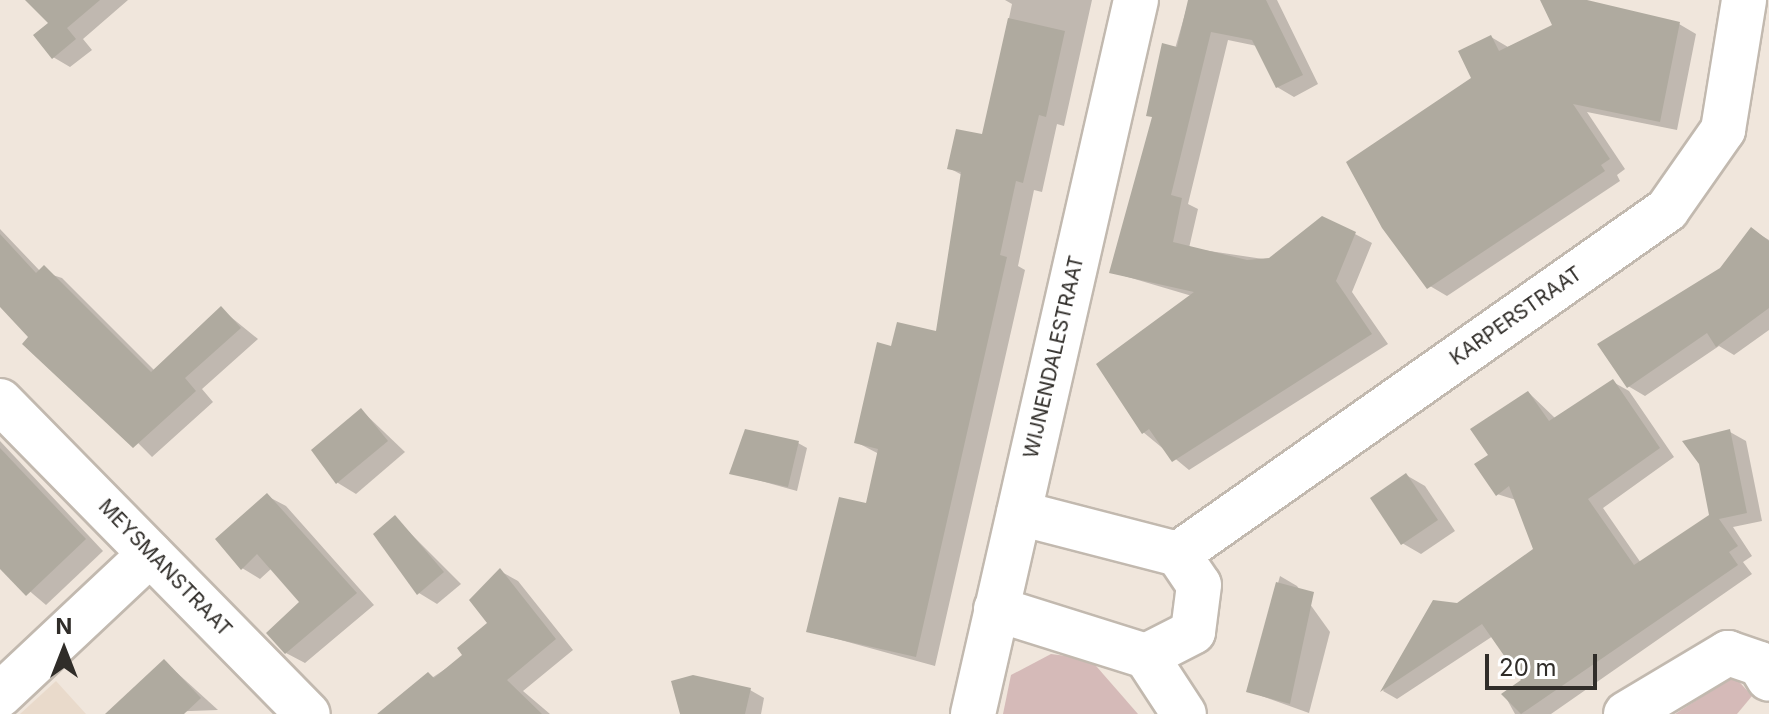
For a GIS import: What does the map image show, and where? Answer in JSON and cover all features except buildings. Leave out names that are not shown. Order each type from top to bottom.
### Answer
[{"type":"street","name":"WIJNENDALESTRAAT","points":[[973,714],[1136,0]]},
{"type":"street","name":"KARPERSTRAAT","points":[[1178,554],[1667,210],[1723,130],[1744,0]]},
{"type":"street","name":"MEYSMANSTRAAT","points":[[11,411],[308,714]]},
{"type":"street","points":[[1019,513],[1178,554],[1199,585],[1193,632],[1146,656]]},
{"type":"street","points":[[0,695],[150,554]]},
{"type":"street","points":[[996,609],[1146,656],[1184,714]]},
{"type":"street","points":[[1626,714],[1728,653],[1760,664],[1769,679]]},
{"type":"shaded area","points":[[1051,654],[1090,659],[1138,714],[1003,714],[1011,675]]},
{"type":"shaded area","points":[[1734,676],[1752,696],[1737,714],[1675,714]]},
{"type":"shaded area","points":[[56,681],[86,714],[20,714]]}]
